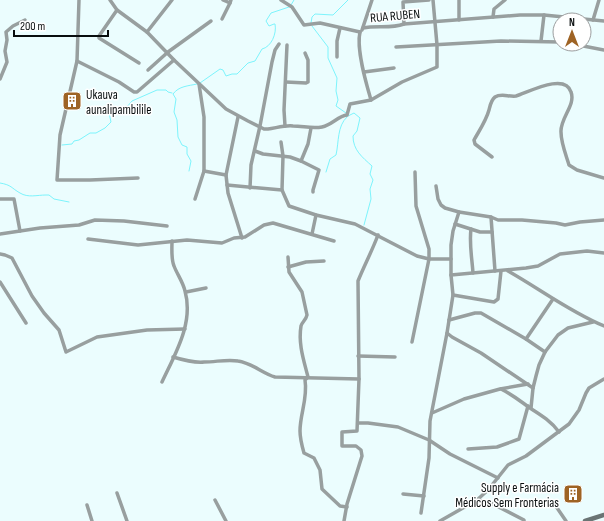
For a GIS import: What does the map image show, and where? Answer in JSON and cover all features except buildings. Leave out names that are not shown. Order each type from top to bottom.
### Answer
[{"type":"main road","points":[[585,521],[604,515]]},
{"type":"street","points":[[79,0],[77,61],[60,135],[57,180],[138,178]]},
{"type":"street","points":[[110,0],[117,10],[147,32],[168,52],[174,60],[226,109],[238,117],[264,129],[285,126],[311,128],[325,126],[334,122],[342,115],[347,115],[350,104],[371,100],[402,82],[437,68],[437,45],[433,0]]},
{"type":"street","points":[[147,32],[172,0]]},
{"type":"street","points":[[222,20],[231,1],[223,0]]},
{"type":"street","points":[[281,0],[292,7],[304,26],[320,23],[360,32],[363,28]]},
{"type":"street","name":"RUA RUBEN","points":[[372,0],[363,28],[493,17],[544,15],[604,21]]},
{"type":"street","points":[[404,24],[403,2],[429,0]]},
{"type":"street","points":[[459,0],[459,20]]},
{"type":"street","points":[[493,17],[494,10],[505,0]]},
{"type":"street","points":[[593,20],[599,0]]},
{"type":"street","points":[[117,10],[99,36],[139,63]]},
{"type":"street","points":[[541,42],[544,15]]},
{"type":"street","points":[[0,79],[7,62],[5,51],[7,40],[6,32],[13,26],[25,20]]},
{"type":"street","points":[[148,70],[168,52],[211,21]]},
{"type":"street","points":[[337,58],[337,45],[340,28]]},
{"type":"street","name":"RUA RUBEN","points":[[360,32],[359,48],[371,100]]},
{"type":"street","points":[[396,47],[501,41],[552,42]]},
{"type":"street","points":[[250,188],[251,165],[272,62],[279,44]]},
{"type":"street","points":[[285,126],[287,45]]},
{"type":"street","points":[[592,48],[604,50]]},
{"type":"street","points":[[286,82],[308,82],[308,60],[305,53]]},
{"type":"street","points":[[77,61],[119,82],[134,92],[137,92],[174,60]]},
{"type":"street","points":[[364,72],[394,68]]},
{"type":"street","points":[[195,199],[204,171],[204,117],[199,84]]},
{"type":"street","points":[[492,157],[475,144],[474,140],[494,97],[503,95],[518,95],[544,84],[562,84],[568,86],[571,91],[570,104],[561,132],[569,165],[577,170],[604,178]]},
{"type":"street","points":[[238,117],[226,175],[227,185],[242,238]]},
{"type":"street","points":[[301,161],[308,144],[311,128]]},
{"type":"street","points":[[281,142],[283,156],[282,190],[289,206],[316,215],[355,224],[418,256],[429,259],[451,259]]},
{"type":"street","points":[[255,151],[290,157],[319,170],[313,192]]},
{"type":"street","points":[[204,171],[226,175]]},
{"type":"street","points":[[412,342],[429,259],[429,249],[416,206],[415,172]]},
{"type":"street","points":[[227,185],[282,190]]},
{"type":"street","points":[[436,186],[438,199],[441,205],[446,208],[460,212],[492,217],[498,220],[522,220],[556,223],[564,226],[580,222],[604,220]]},
{"type":"street","points":[[0,199],[14,199],[20,232]]},
{"type":"street","points":[[421,513],[429,458],[430,421],[453,295],[451,245],[455,224],[460,212]]},
{"type":"street","points":[[312,234],[316,215]]},
{"type":"street","points":[[492,217],[495,271]]},
{"type":"street","points":[[0,234],[40,228],[79,225],[95,220],[124,221],[167,226]]},
{"type":"street","points":[[88,239],[138,244],[187,240],[222,243],[234,238],[242,238],[252,234],[264,225],[275,224],[334,241]]},
{"type":"street","points":[[455,224],[480,232],[492,232]]},
{"type":"street","points":[[471,229],[469,241],[471,247],[473,273]]},
{"type":"street","points":[[344,521],[362,456],[360,450],[356,446],[342,446],[342,432],[357,432],[358,423],[358,281],[362,270],[370,257],[378,235]]},
{"type":"street","points":[[162,382],[187,323],[188,305],[186,292],[173,265],[172,241]]},
{"type":"street","points":[[451,275],[538,266],[560,254],[587,251],[604,253]]},
{"type":"street","points":[[0,254],[12,258],[32,296],[44,313],[60,330],[66,352],[97,337],[147,330],[185,329]]},
{"type":"street","points":[[288,257],[289,272],[302,292],[306,308],[306,317],[301,326],[301,350],[308,377],[305,380],[306,392],[300,430],[300,441],[304,453],[314,458],[320,470],[322,489],[340,506],[347,507]]},
{"type":"street","points":[[288,267],[306,262],[324,261]]},
{"type":"street","points":[[507,270],[553,299],[593,322],[604,326]]},
{"type":"street","points":[[453,295],[494,302],[498,299],[501,271]]},
{"type":"street","points":[[0,282],[26,323]]},
{"type":"street","points":[[186,292],[206,288]]},
{"type":"street","points":[[526,339],[553,299]]},
{"type":"street","points":[[449,320],[475,312],[481,313],[526,339],[545,352]]},
{"type":"street","points":[[468,449],[497,447],[519,439],[529,407],[539,365],[545,352],[558,335],[568,328],[593,322]]},
{"type":"street","points":[[447,333],[497,363],[533,388]]},
{"type":"street","points":[[358,356],[395,357]]},
{"type":"street","points":[[173,357],[203,362],[236,360],[245,362],[268,375],[275,377],[359,379]]},
{"type":"street","points":[[440,521],[477,500],[488,490],[508,465],[526,456],[569,424],[589,388],[604,379]]},
{"type":"street","points":[[432,414],[464,399],[500,389],[529,384]]},
{"type":"street","points":[[500,389],[513,395],[549,420],[559,432]]},
{"type":"street","points":[[358,423],[388,425],[429,440],[450,454],[498,478]]},
{"type":"street","points":[[117,493],[127,521]]},
{"type":"street","points":[[404,494],[424,496]]},
{"type":"street","points":[[215,500],[226,521]]},
{"type":"street","points":[[477,500],[491,503],[524,521]]},
{"type":"street","points":[[553,502],[566,521]]},
{"type":"street","points":[[87,505],[92,521]]},
{"type":"waterway","points":[[291,5],[294,0]]},
{"type":"waterway","points":[[311,23],[312,17],[315,14],[333,15],[348,0]]},
{"type":"waterway","points":[[200,83],[220,69],[223,70],[226,76],[237,74],[248,63],[255,61],[262,49],[268,46],[273,40],[275,24],[269,26],[266,21],[271,13],[289,7]]},
{"type":"waterway","points":[[312,26],[328,47],[328,58],[337,78],[336,91],[338,100],[336,106],[346,113]]},
{"type":"waterway","points":[[189,171],[191,161],[187,154],[187,147],[182,145],[178,137],[177,120],[174,112],[176,99],[173,94],[181,88],[197,84]]},
{"type":"waterway","points":[[62,145],[72,144],[74,141],[79,140],[90,133],[96,133],[105,128],[111,122],[109,113],[120,108],[126,108],[132,101],[157,90],[166,90],[172,93]]},
{"type":"waterway","points":[[348,116],[354,113],[360,118],[357,131],[353,136],[353,141],[359,153],[372,166],[370,174],[373,180],[370,189],[371,199],[364,225]]},
{"type":"waterway","points":[[326,172],[330,159],[336,155],[341,125],[347,117]]},
{"type":"waterway","points":[[0,183],[9,186],[23,195],[49,195],[54,199],[69,202]]},
{"type":"place","name":"Ukauva aunalipambilile","points":[[72,101]]},
{"type":"place","name":"Supply e Farmácia Médicos Sem Fronterias","points":[[573,494]]}]
